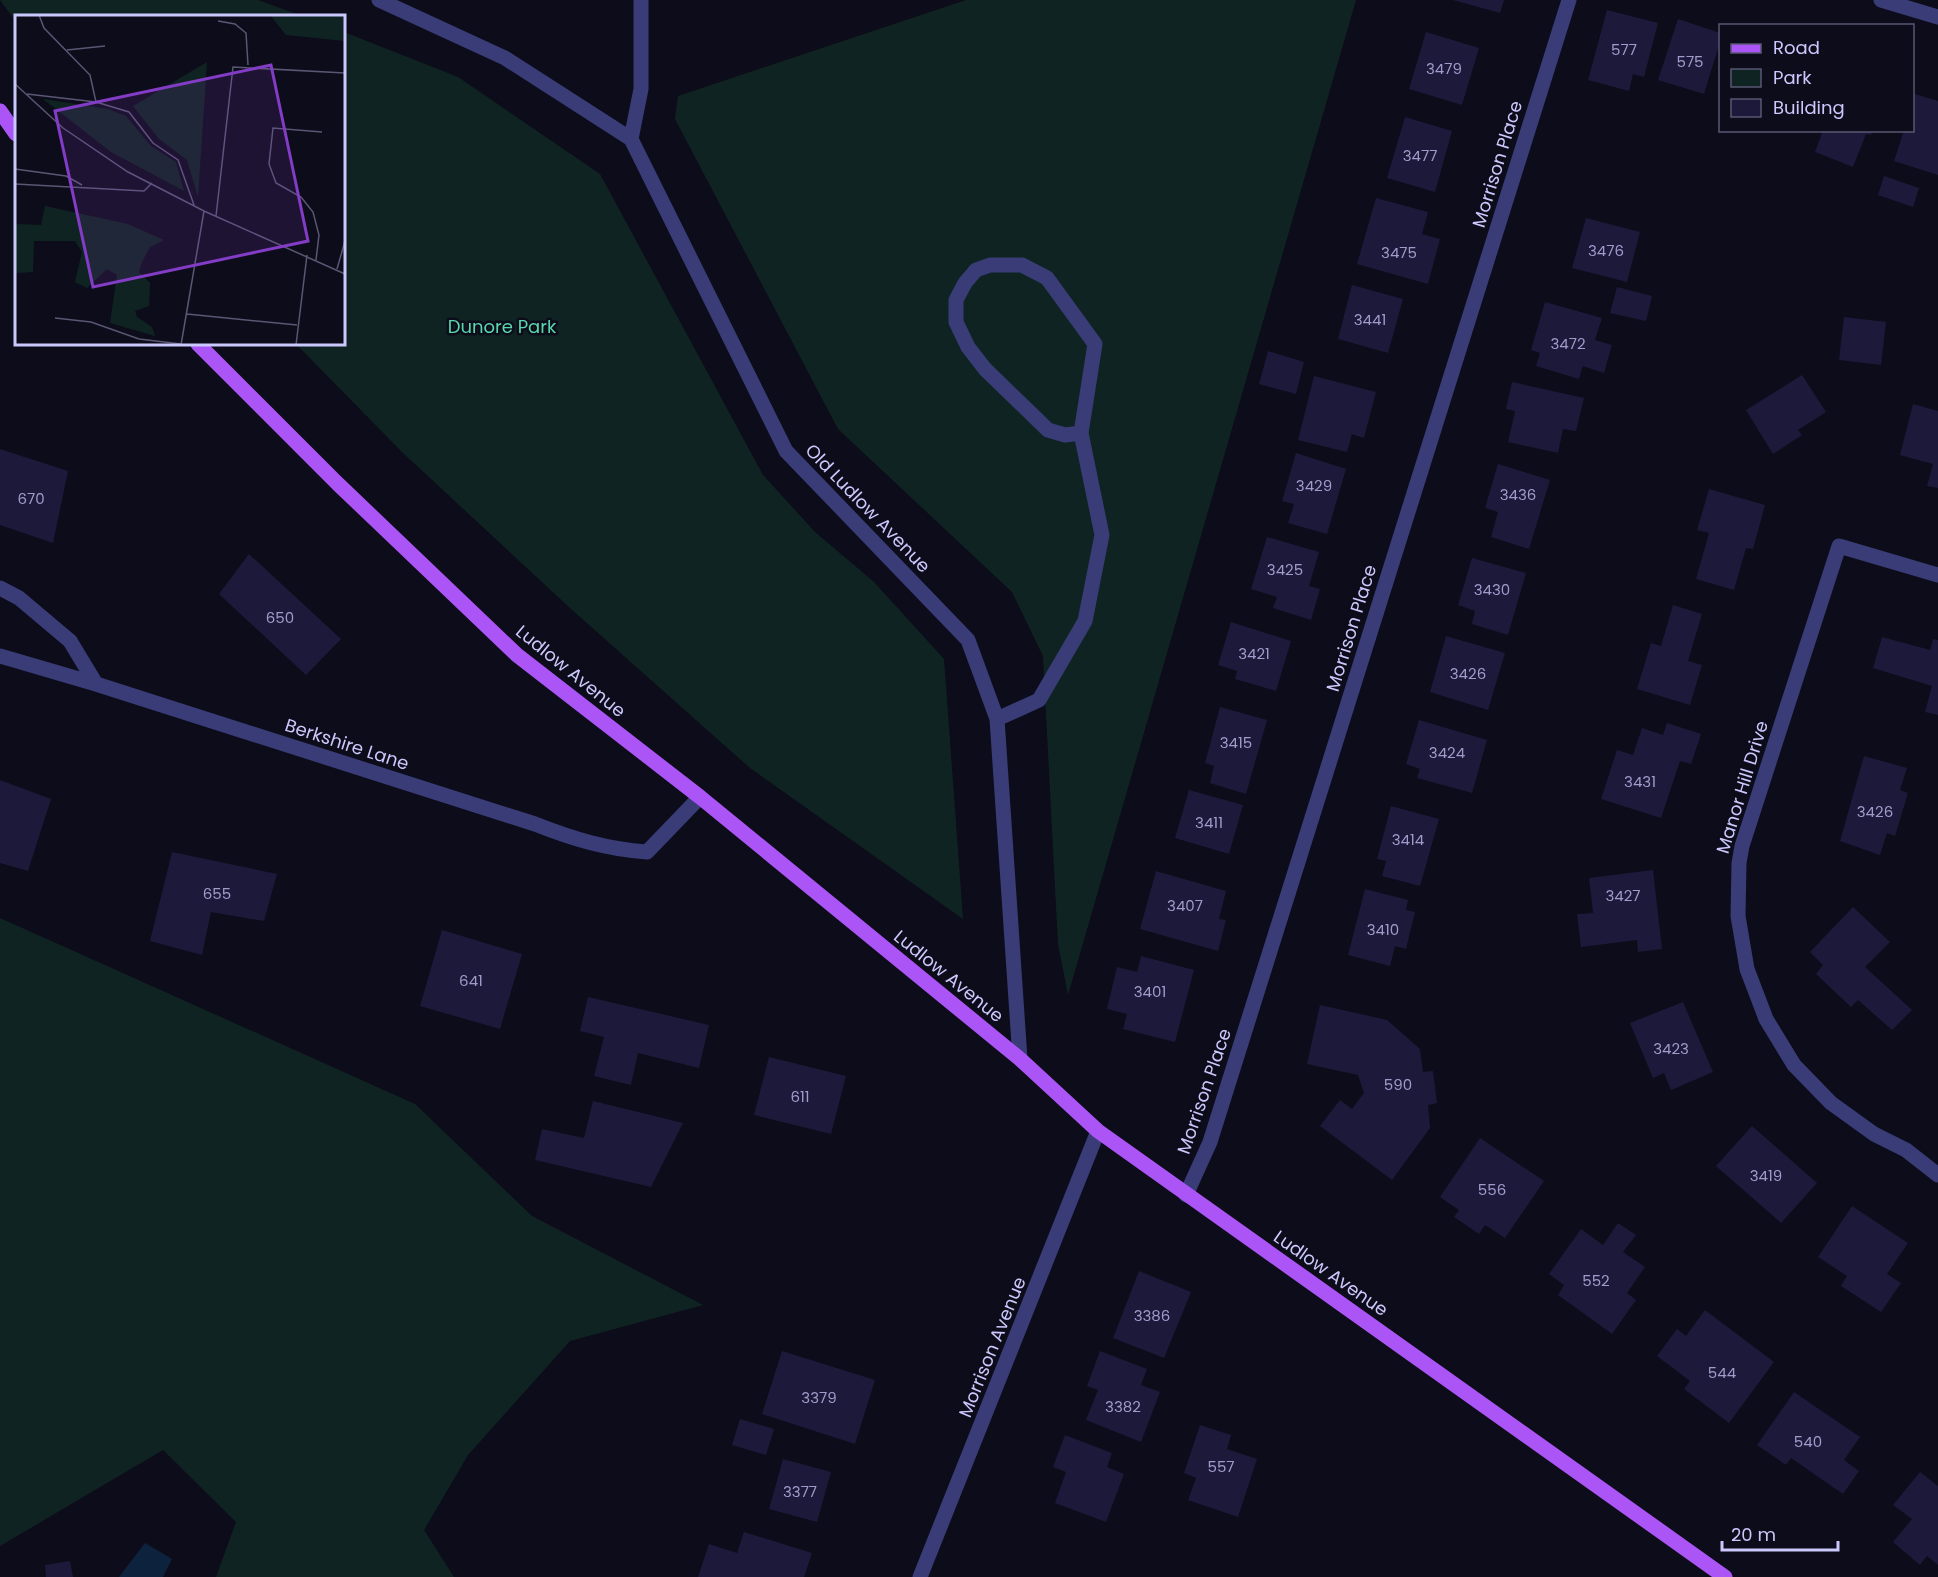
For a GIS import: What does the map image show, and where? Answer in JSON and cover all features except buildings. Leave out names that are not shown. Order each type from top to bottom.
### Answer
[{"type":"main road","points":[[0,111],[15,133]]},
{"type":"main road","name":"Ludlow Avenue","points":[[199,345],[338,484],[517,655],[700,797],[1020,1059],[1098,1131],[1725,1577]]},
{"type":"street","points":[[380,0],[505,58],[631,139],[641,89],[641,0]]},
{"type":"street","name":"Morrison Place","points":[[1186,1195],[1210,1142],[1569,0]]},
{"type":"street","points":[[1881,0],[1938,17]]},
{"type":"street","name":"Old Ludlow Avenue","points":[[631,139],[786,451],[968,640],[997,720],[1020,1059]]},
{"type":"street","points":[[997,720],[1040,700],[1085,621],[1102,535],[1081,434],[1095,344],[1047,278],[1022,266],[990,265],[976,270],[964,283],[956,300],[956,322],[968,347],[985,369],[1048,430],[1065,435],[1081,434]]},
{"type":"street","name":"Manor Hill Drive","points":[[1938,575],[1839,546],[1742,846],[1739,863],[1738,916],[1747,969],[1766,1019],[1794,1065],[1831,1103],[1874,1134],[1906,1150],[1938,1175]]},
{"type":"street","points":[[0,588],[19,598],[70,642],[96,684]]},
{"type":"street","points":[[0,656],[96,684]]},
{"type":"street","name":"Berkshire Lane","points":[[96,684],[534,824],[572,839],[618,850],[647,852],[700,797]]},
{"type":"street","name":"Morrison Avenue","points":[[921,1577],[1098,1131]]},
{"type":"green space","points":[[0,0],[258,0],[299,15],[15,15],[15,21]]},
{"type":"green space","points":[[966,0],[1356,0],[1068,995],[1058,944],[1043,656],[1012,592],[838,429],[675,119],[678,96]]},
{"type":"green space","name":"Dunore Park","points":[[345,32],[458,77],[600,174],[763,475],[815,532],[874,582],[944,659],[963,919],[750,768],[570,608],[402,452],[297,345],[345,345]]},
{"type":"green space","points":[[0,918],[415,1104],[532,1216],[703,1305],[570,1341],[468,1455],[424,1530],[454,1577],[216,1577],[236,1522],[163,1450],[0,1546]]},
{"type":"water","points":[[145,1543],[172,1559],[163,1577],[119,1577]]}]
